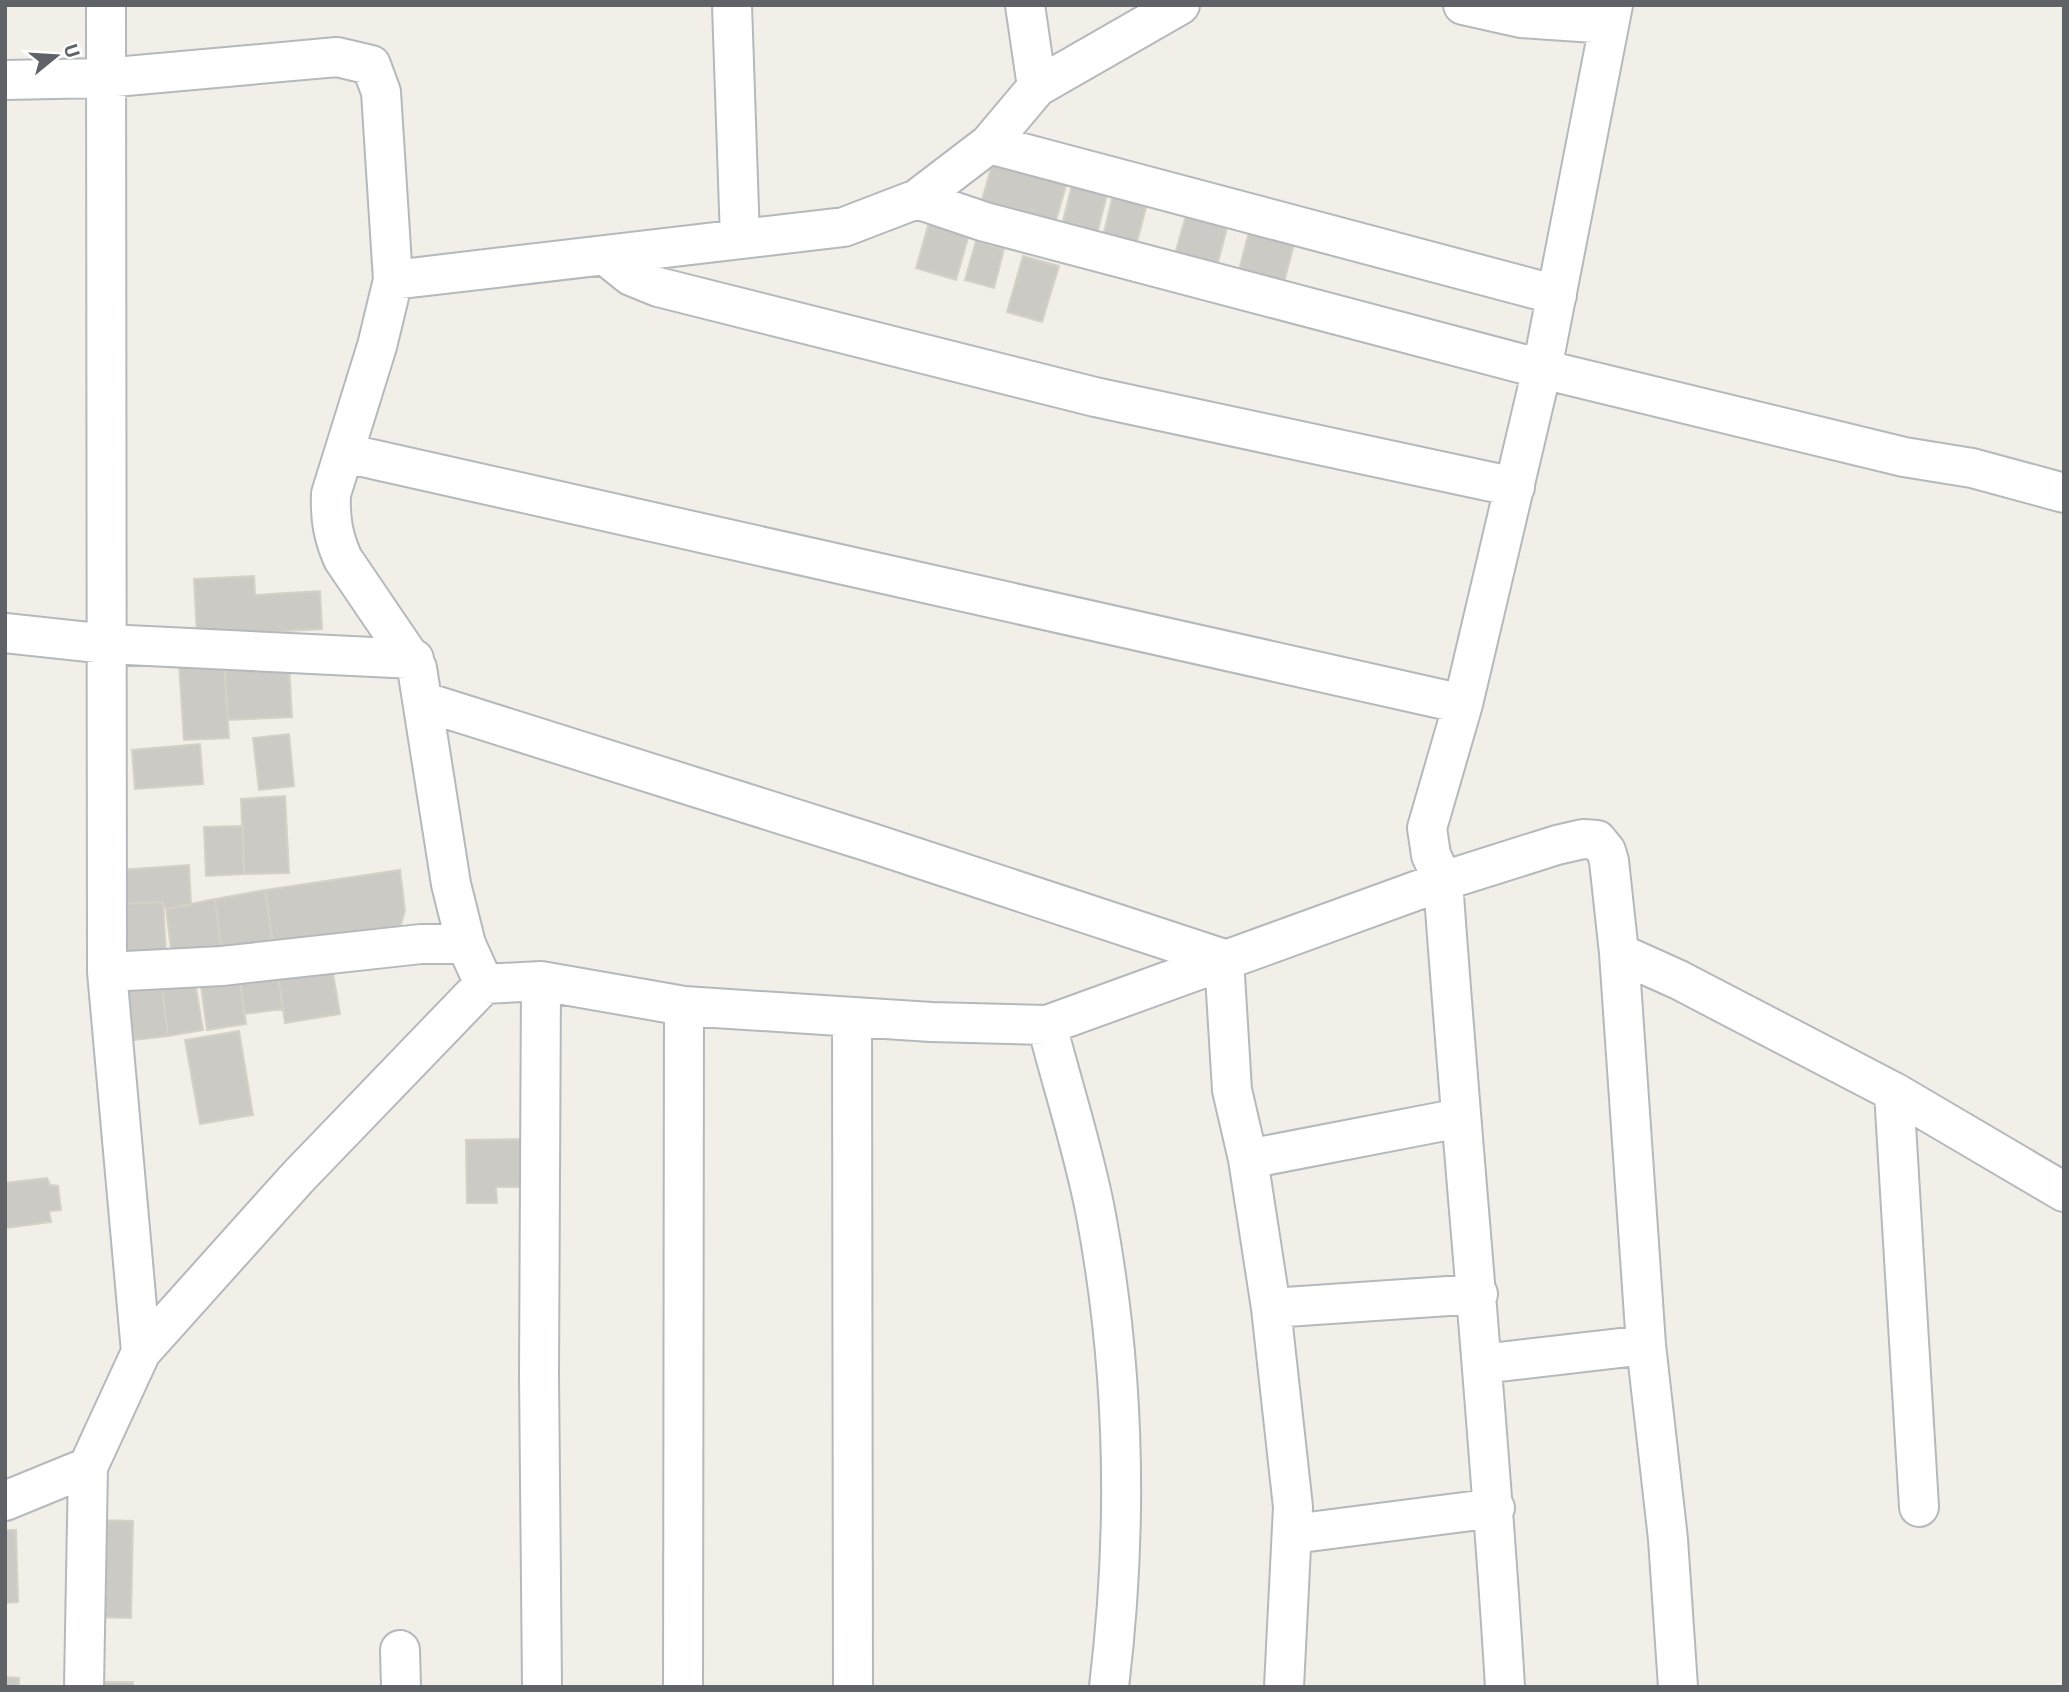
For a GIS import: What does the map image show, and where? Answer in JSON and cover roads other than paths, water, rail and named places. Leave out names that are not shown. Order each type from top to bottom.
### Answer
[{"type":"street","points":[[106,5],[107,972],[141,1352]]},
{"type":"street","points":[[732,5],[740,239]]},
{"type":"street","points":[[1025,5],[1037,87]]},
{"type":"street","points":[[393,280],[844,228],[917,198],[989,144],[1037,87],[1181,5]]},
{"type":"street","points":[[1463,5],[1521,18],[1611,15],[1542,369],[1463,704],[1427,828],[1431,855],[1443,881],[1460,1118],[1478,1294],[1495,1508],[1505,1687]]},
{"type":"street","points":[[5,80],[104,78],[337,57],[371,65],[382,92],[393,280],[331,494],[330,515],[334,540],[343,559],[414,659],[425,702],[442,834],[467,944],[484,984]]},
{"type":"street","points":[[989,144],[1557,295]]},
{"type":"street","points":[[917,198],[985,222],[1542,369],[1905,457],[1972,468],[2064,493]]},
{"type":"street","points":[[606,256],[631,276],[658,287],[1094,397],[1515,487]]},
{"type":"street","points":[[345,453],[1463,704]]},
{"type":"street","points":[[5,633],[107,644],[414,659]]},
{"type":"street","points":[[425,702],[856,838],[1224,959]]},
{"type":"street","points":[[83,1687],[88,1467],[141,1352],[298,1177],[484,984],[541,981],[684,1006],[852,1018],[1047,1025],[1443,881],[1583,839],[1597,840],[1606,851],[1609,861],[1619,953],[1646,1345],[1668,1539],[1678,1687]]},
{"type":"street","points":[[107,972],[222,966],[421,944],[467,944]]},
{"type":"street","points":[[1619,953],[1679,980],[1894,1092],[2064,1192]]},
{"type":"street","points":[[1224,959],[1232,1090],[1248,1159],[1270,1308],[1293,1534],[1284,1687]]},
{"type":"street","points":[[541,981],[539,1375],[542,1687]]},
{"type":"street","points":[[682,1687],[684,1006]]},
{"type":"street","points":[[852,1018],[853,1687]]},
{"type":"street","points":[[1047,1025],[1096,1215],[1112,1340],[1121,1443],[1121,1532],[1109,1687]]},
{"type":"street","points":[[1894,1092],[1919,1507]]},
{"type":"street","points":[[1248,1159],[1460,1118]]},
{"type":"street","points":[[1270,1308],[1478,1294]]},
{"type":"street","points":[[1482,1364],[1646,1345]]},
{"type":"street","points":[[5,1501],[88,1467]]},
{"type":"street","points":[[1293,1534],[1495,1508]]}]
